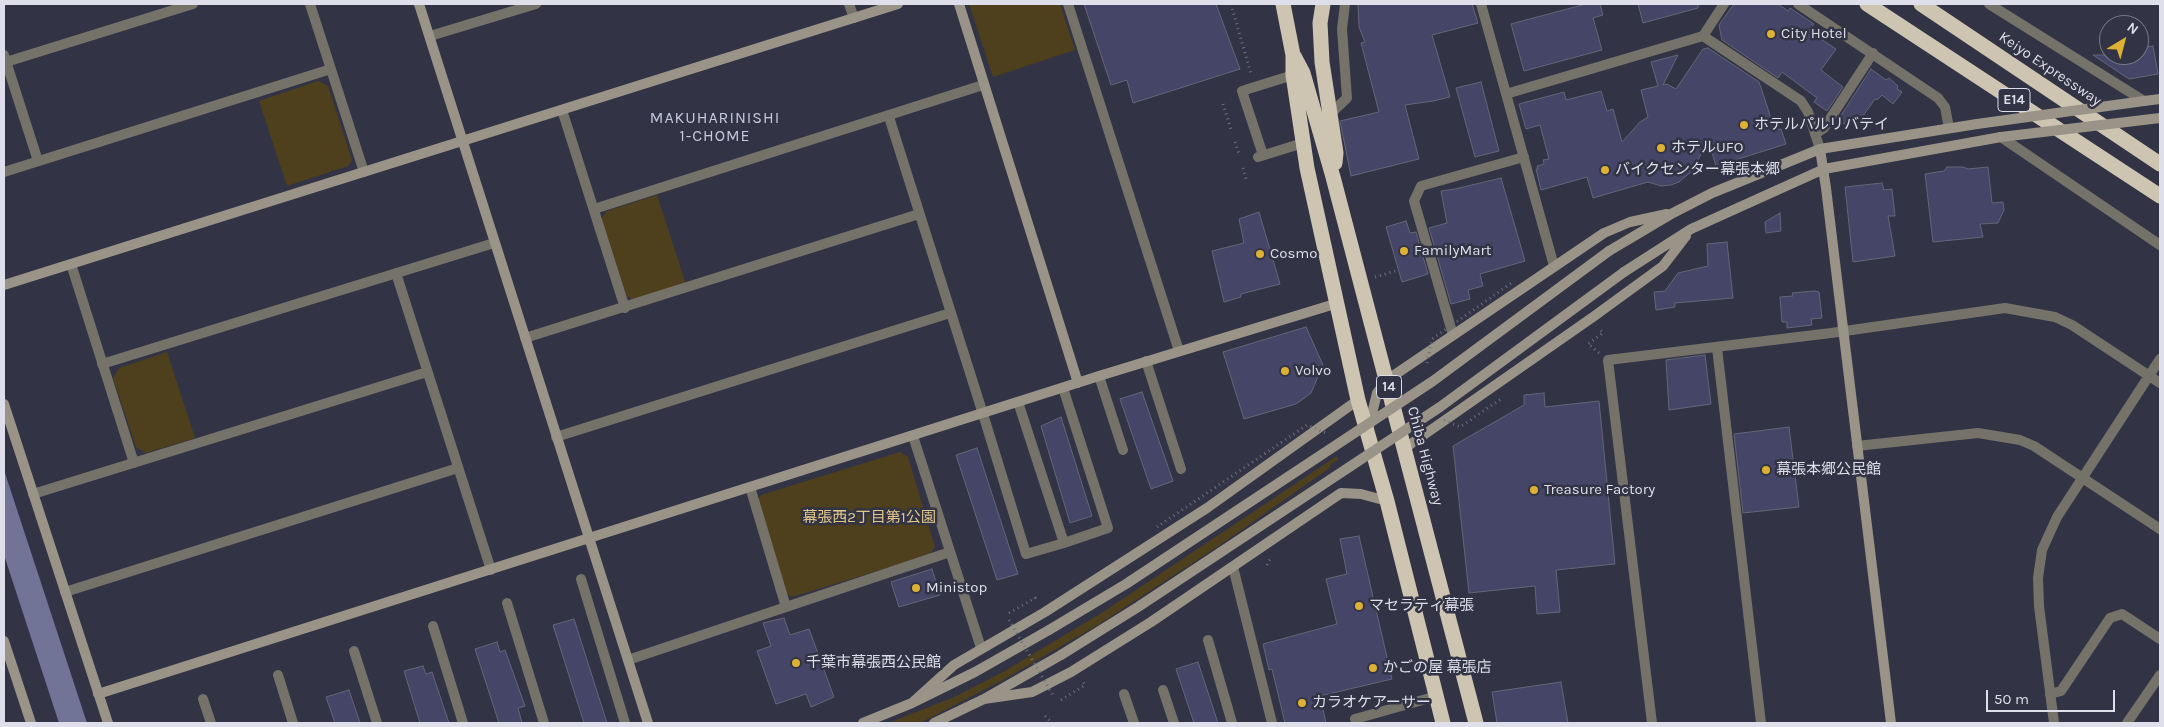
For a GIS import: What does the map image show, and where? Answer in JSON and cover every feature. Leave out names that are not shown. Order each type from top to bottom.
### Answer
[{"type":"highway","name":"Chiba Highway","points":[[1282,4],[1293,55],[1293,76],[1307,168],[1358,400],[1387,501],[1443,723]]},
{"type":"highway","points":[[1323,4],[1320,23],[1322,62],[1336,153],[1333,176]]},
{"type":"highway","name":"E14","points":[[1867,4],[2160,196]]},
{"type":"highway","name":"Keiyo Expressway","points":[[1921,4],[2160,164]]},
{"type":"highway","name":"Chiba Highway","points":[[1293,55],[1303,73],[1333,176],[1476,723]]},
{"type":"street","points":[[38,161],[5,58],[193,4]]},
{"type":"street","points":[[310,4],[364,172]]},
{"type":"street","points":[[419,4],[648,723]]},
{"type":"street","points":[[430,36],[531,4]]},
{"type":"street","points":[[849,4],[854,18]]},
{"type":"street","points":[[4,285],[898,4]]},
{"type":"street","points":[[959,4],[1078,383]]},
{"type":"street","points":[[1068,4],[1179,351]]},
{"type":"street","points":[[1329,115],[1347,98],[1342,29],[1345,4]]},
{"type":"street","points":[[1481,4],[1554,266]]},
{"type":"street","points":[[1506,94],[1702,36],[1724,4]]},
{"type":"street","points":[[1798,4],[1938,98],[1946,107],[1949,128]]},
{"type":"street","points":[[1989,4],[2144,101]]},
{"type":"street","points":[[1702,36],[1801,101],[1808,112],[1820,149],[1824,169],[1891,723]]},
{"type":"street","points":[[1815,134],[1824,128],[1872,53]]},
{"type":"street","points":[[4,172],[330,69]]},
{"type":"street","points":[[1293,76],[1244,91],[1260,156],[1303,143]]},
{"type":"street","points":[[594,209],[984,85]]},
{"type":"street","points":[[863,723],[912,703],[976,672],[1126,584],[1433,381],[1609,251],[1672,213],[1712,193],[1820,149],[1949,128],[2160,99]]},
{"type":"street","points":[[562,110],[625,308]]},
{"type":"street","points":[[889,116],[1026,554],[1108,528],[1062,388]]},
{"type":"street","points":[[934,723],[984,699],[1061,655],[1146,602],[1440,407],[1624,272],[1691,229],[1824,169],[2001,137],[2160,118]]},
{"type":"street","points":[[2001,137],[2160,245]]},
{"type":"street","points":[[1453,335],[1414,201],[1421,186],[1524,157]]},
{"type":"street","points":[[1368,433],[1377,393],[1387,380],[1554,266],[1612,229],[1648,216],[1672,213]]},
{"type":"street","points":[[525,338],[919,214]]},
{"type":"street","points":[[1405,448],[1663,266],[1691,229]]},
{"type":"street","points":[[102,364],[494,243]]},
{"type":"street","points":[[71,264],[134,463]]},
{"type":"street","points":[[396,273],[491,570]]},
{"type":"street","points":[[98,694],[1146,361],[1338,303]]},
{"type":"street","points":[[1652,723],[1608,360],[1716,348],[2005,308],[2055,317],[2072,324],[2160,383]]},
{"type":"street","points":[[556,437],[950,313]]},
{"type":"street","points":[[1716,348],[1761,723]]},
{"type":"street","points":[[2054,723],[2039,606],[2038,578],[2042,550],[2050,530],[2082,477],[2160,360]]},
{"type":"street","points":[[1146,361],[1182,469]]},
{"type":"street","points":[[33,494],[428,372]]},
{"type":"street","points":[[1099,376],[1124,450]]},
{"type":"street","points":[[912,703],[954,664],[1045,612],[1207,508],[1358,400]]},
{"type":"street","points":[[1018,402],[1064,543]]},
{"type":"street","points":[[4,404],[108,723]]},
{"type":"street","points":[[1857,446],[1978,433],[2004,436],[2034,446],[2160,529]]},
{"type":"street","points":[[913,436],[980,648]]},
{"type":"street","points":[[64,592],[458,468]]},
{"type":"street","points":[[750,488],[786,607]]},
{"type":"street","points":[[984,699],[1032,692],[1071,672],[1234,567],[1341,492],[1361,494],[1387,501]]},
{"type":"street","points":[[628,660],[950,552]]},
{"type":"street","points":[[1234,567],[1272,723]]},
{"type":"street","points":[[581,579],[625,723]]},
{"type":"street","points":[[507,603],[544,723]]},
{"type":"street","points":[[2050,694],[2061,691],[2110,618],[2122,614],[2160,639]]},
{"type":"street","points":[[433,626],[463,723]]},
{"type":"street","points":[[1208,640],[1232,723]]},
{"type":"street","points":[[4,641],[31,723]]},
{"type":"street","points":[[354,651],[377,723]]},
{"type":"street","points":[[278,675],[293,723]]},
{"type":"street","points":[[2127,723],[2160,675]]},
{"type":"street","points":[[1162,690],[1174,723]]},
{"type":"street","points":[[1124,694],[1134,723]]},
{"type":"street","points":[[1355,719],[1437,696]]},
{"type":"street","points":[[203,699],[211,723]]},
{"type":"path","points":[[1231,4],[1252,80]]},
{"type":"path","points":[[1223,104],[1231,129]]},
{"type":"path","points":[[1235,142],[1239,154]]},
{"type":"path","points":[[1244,168],[1247,182]]},
{"type":"path","points":[[1375,278],[1399,270]]},
{"type":"path","points":[[1427,364],[1432,339],[1513,282]]},
{"type":"path","points":[[1598,327],[1603,333],[1588,344],[1608,360]]},
{"type":"path","points":[[1440,418],[1460,427],[1500,399]]},
{"type":"path","points":[[1157,527],[1307,424],[1326,433]]},
{"type":"path","points":[[1267,565],[1271,557]]},
{"type":"path","points":[[1009,613],[1034,598],[1038,604]]},
{"type":"path","points":[[1009,620],[1054,697]]},
{"type":"path","points":[[1061,700],[1085,685],[1082,680]]},
{"type":"path","points":[[1045,716],[1052,723]]},
{"type":"green space","points":[[969,4],[1060,4],[1075,50],[993,77]]},
{"type":"green space","points":[[318,81],[328,86],[352,160],[348,166],[287,186],[259,101]]},
{"type":"green space","points":[[657,195],[686,284],[634,301],[626,295],[601,219],[607,211]]},
{"type":"green space","points":[[167,352],[195,438],[146,453],[136,447],[113,378],[119,368]]},
{"type":"green space","name":"幕張西2丁目第1公園","points":[[900,452],[908,457],[935,547],[929,555],[792,597],[787,594],[756,501],[761,495]]},
{"type":"green space","points":[[1337,456],[1338,460],[1330,465],[1331,467],[1220,545],[1101,623],[1003,680],[920,723],[888,723],[952,698],[1003,672],[1103,612]]},
{"type":"water","points":[[4,470],[87,723],[59,723],[4,555]]},
{"type":"building","points":[[1084,4],[1216,4],[1240,69],[1133,103],[1127,80],[1111,85]]},
{"type":"building","points":[[1358,4],[1472,4],[1478,23],[1432,35],[1450,97],[1405,105],[1419,159],[1351,176],[1340,121],[1379,112],[1361,43],[1365,42],[1359,27]]},
{"type":"building","points":[[1586,4],[1600,4],[1603,15],[1593,18],[1602,50],[1524,71],[1511,24]]},
{"type":"building","points":[[1638,4],[1698,4],[1698,8],[1643,23]]},
{"type":"building","points":[[1734,4],[1778,4],[1788,11],[1790,8],[1814,24],[1809,31],[1836,49],[1821,70],[1843,87],[1827,111],[1814,102],[1817,98],[1782,72],[1778,78],[1722,40],[1719,25]]},
{"type":"building","points":[[2153,46],[2158,74],[2129,79],[2108,65],[2149,65],[2149,47]]},
{"type":"building","points":[[1708,48],[1759,82],[1775,130],[1781,129],[1786,144],[1716,166],[1708,140],[1693,170],[1679,182],[1671,185],[1661,186],[1648,182],[1593,198],[1587,177],[1541,190],[1536,169],[1538,169],[1537,166],[1544,164],[1543,160],[1549,159],[1540,125],[1526,129],[1519,104],[1564,92],[1566,100],[1601,91],[1607,111],[1613,109],[1622,142],[1640,122],[1648,117],[1641,90],[1658,86],[1651,62],[1678,55],[1663,85],[1667,84],[1676,89],[1703,49]]},
{"type":"building","points":[[1871,69],[1886,80],[1889,78],[1898,86],[1897,89],[1902,92],[1893,104],[1882,95],[1877,100],[1875,99],[1860,120],[1852,124],[1847,120],[1844,124],[1838,120]]},
{"type":"building","points":[[1481,82],[1499,151],[1475,157],[1456,88]]},
{"type":"building","points":[[1947,167],[1963,167],[1968,169],[1988,167],[1992,203],[2003,202],[2004,210],[1998,223],[1980,224],[1983,237],[1933,242],[1925,174],[1944,171]]},
{"type":"building","points":[[1501,178],[1525,261],[1480,274],[1483,286],[1468,290],[1470,299],[1451,304],[1429,228],[1447,223],[1441,191]]},
{"type":"building","points":[[1882,183],[1884,190],[1892,189],[1895,216],[1888,216],[1895,256],[1853,262],[1845,187]]},
{"type":"building","points":[[1259,212],[1280,284],[1241,294],[1241,297],[1224,302],[1212,251],[1244,243],[1239,219]]},
{"type":"building","points":[[1780,213],[1781,231],[1766,233],[1765,222]]},
{"type":"building","points":[[1406,221],[1410,233],[1416,232],[1428,274],[1402,282],[1386,227]]},
{"type":"building","points":[[1727,242],[1733,298],[1675,303],[1675,307],[1656,310],[1654,292],[1665,291],[1678,273],[1708,266],[1707,244]]},
{"type":"building","points":[[1819,292],[1822,318],[1811,319],[1812,325],[1787,328],[1787,322],[1782,322],[1780,297],[1793,296],[1792,293]]},
{"type":"building","points":[[1306,327],[1323,365],[1311,393],[1296,404],[1244,419],[1223,352]]},
{"type":"building","points":[[1705,355],[1711,404],[1669,410],[1666,360]]},
{"type":"building","points":[[1142,392],[1173,481],[1151,489],[1120,399]]},
{"type":"building","points":[[1544,393],[1545,407],[1599,401],[1615,564],[1556,570],[1560,612],[1537,614],[1535,586],[1469,593],[1453,446],[1524,405],[1524,395]]},
{"type":"building","points":[[1061,417],[1092,516],[1070,523],[1041,426]]},
{"type":"building","name":"幕張本郷公民館","points":[[1789,427],[1799,507],[1743,513],[1734,434]]},
{"type":"building","points":[[977,448],[1018,574],[997,580],[956,455]]},
{"type":"building","points":[[1359,536],[1392,679],[1320,696],[1326,723],[1285,723],[1272,669],[1269,670],[1263,644],[1337,624],[1326,579],[1347,574],[1340,539]]},
{"type":"building","name":"Ministop","points":[[932,569],[940,595],[899,607],[891,582]]},
{"type":"building","name":"千葉市幕張西公民館","points":[[784,618],[790,635],[809,629],[834,697],[811,707],[806,694],[776,704],[757,651],[771,646],[763,623]]},
{"type":"building","points":[[574,619],[607,723],[584,723],[553,625]]},
{"type":"building","points":[[497,642],[500,652],[505,650],[525,706],[518,708],[522,723],[499,723],[475,649]]},
{"type":"building","points":[[1198,662],[1218,723],[1194,723],[1176,669]]},
{"type":"building","points":[[423,666],[426,674],[432,672],[449,723],[420,723],[404,671]]},
{"type":"building","points":[[1561,682],[1568,723],[1497,723],[1492,692]]},
{"type":"building","points":[[349,690],[360,723],[335,723],[326,697]]},
{"type":"place","name":"City Hotel","points":[[1771,34]]},
{"type":"place","name":"ホテルパルリバテイ","points":[[1744,125]]},
{"type":"place","name":"ホテルUFO","points":[[1661,148]]},
{"type":"place","name":"バイクセンター幕張本郷","points":[[1605,170]]},
{"type":"place","name":"FamilyMart","points":[[1404,251]]},
{"type":"place","name":"Cosmo","points":[[1260,254]]},
{"type":"place","name":"Volvo","points":[[1285,371]]},
{"type":"place","name":"幕張本郷公民館","points":[[1766,470]]},
{"type":"place","name":"Treasure Factory","points":[[1534,490]]},
{"type":"place","name":"Ministop","points":[[916,588]]},
{"type":"place","name":"マセラティ幕張","points":[[1359,606]]},
{"type":"place","name":"千葉市幕張西公民館","points":[[796,663]]},
{"type":"place","name":"かごの屋 幕張店","points":[[1373,668]]},
{"type":"place","name":"カラオケアーサー","points":[[1302,703]]},
{"type":"district","name":"MAKUHARINISHI 1-CHOME","points":[[715,127]]}]
